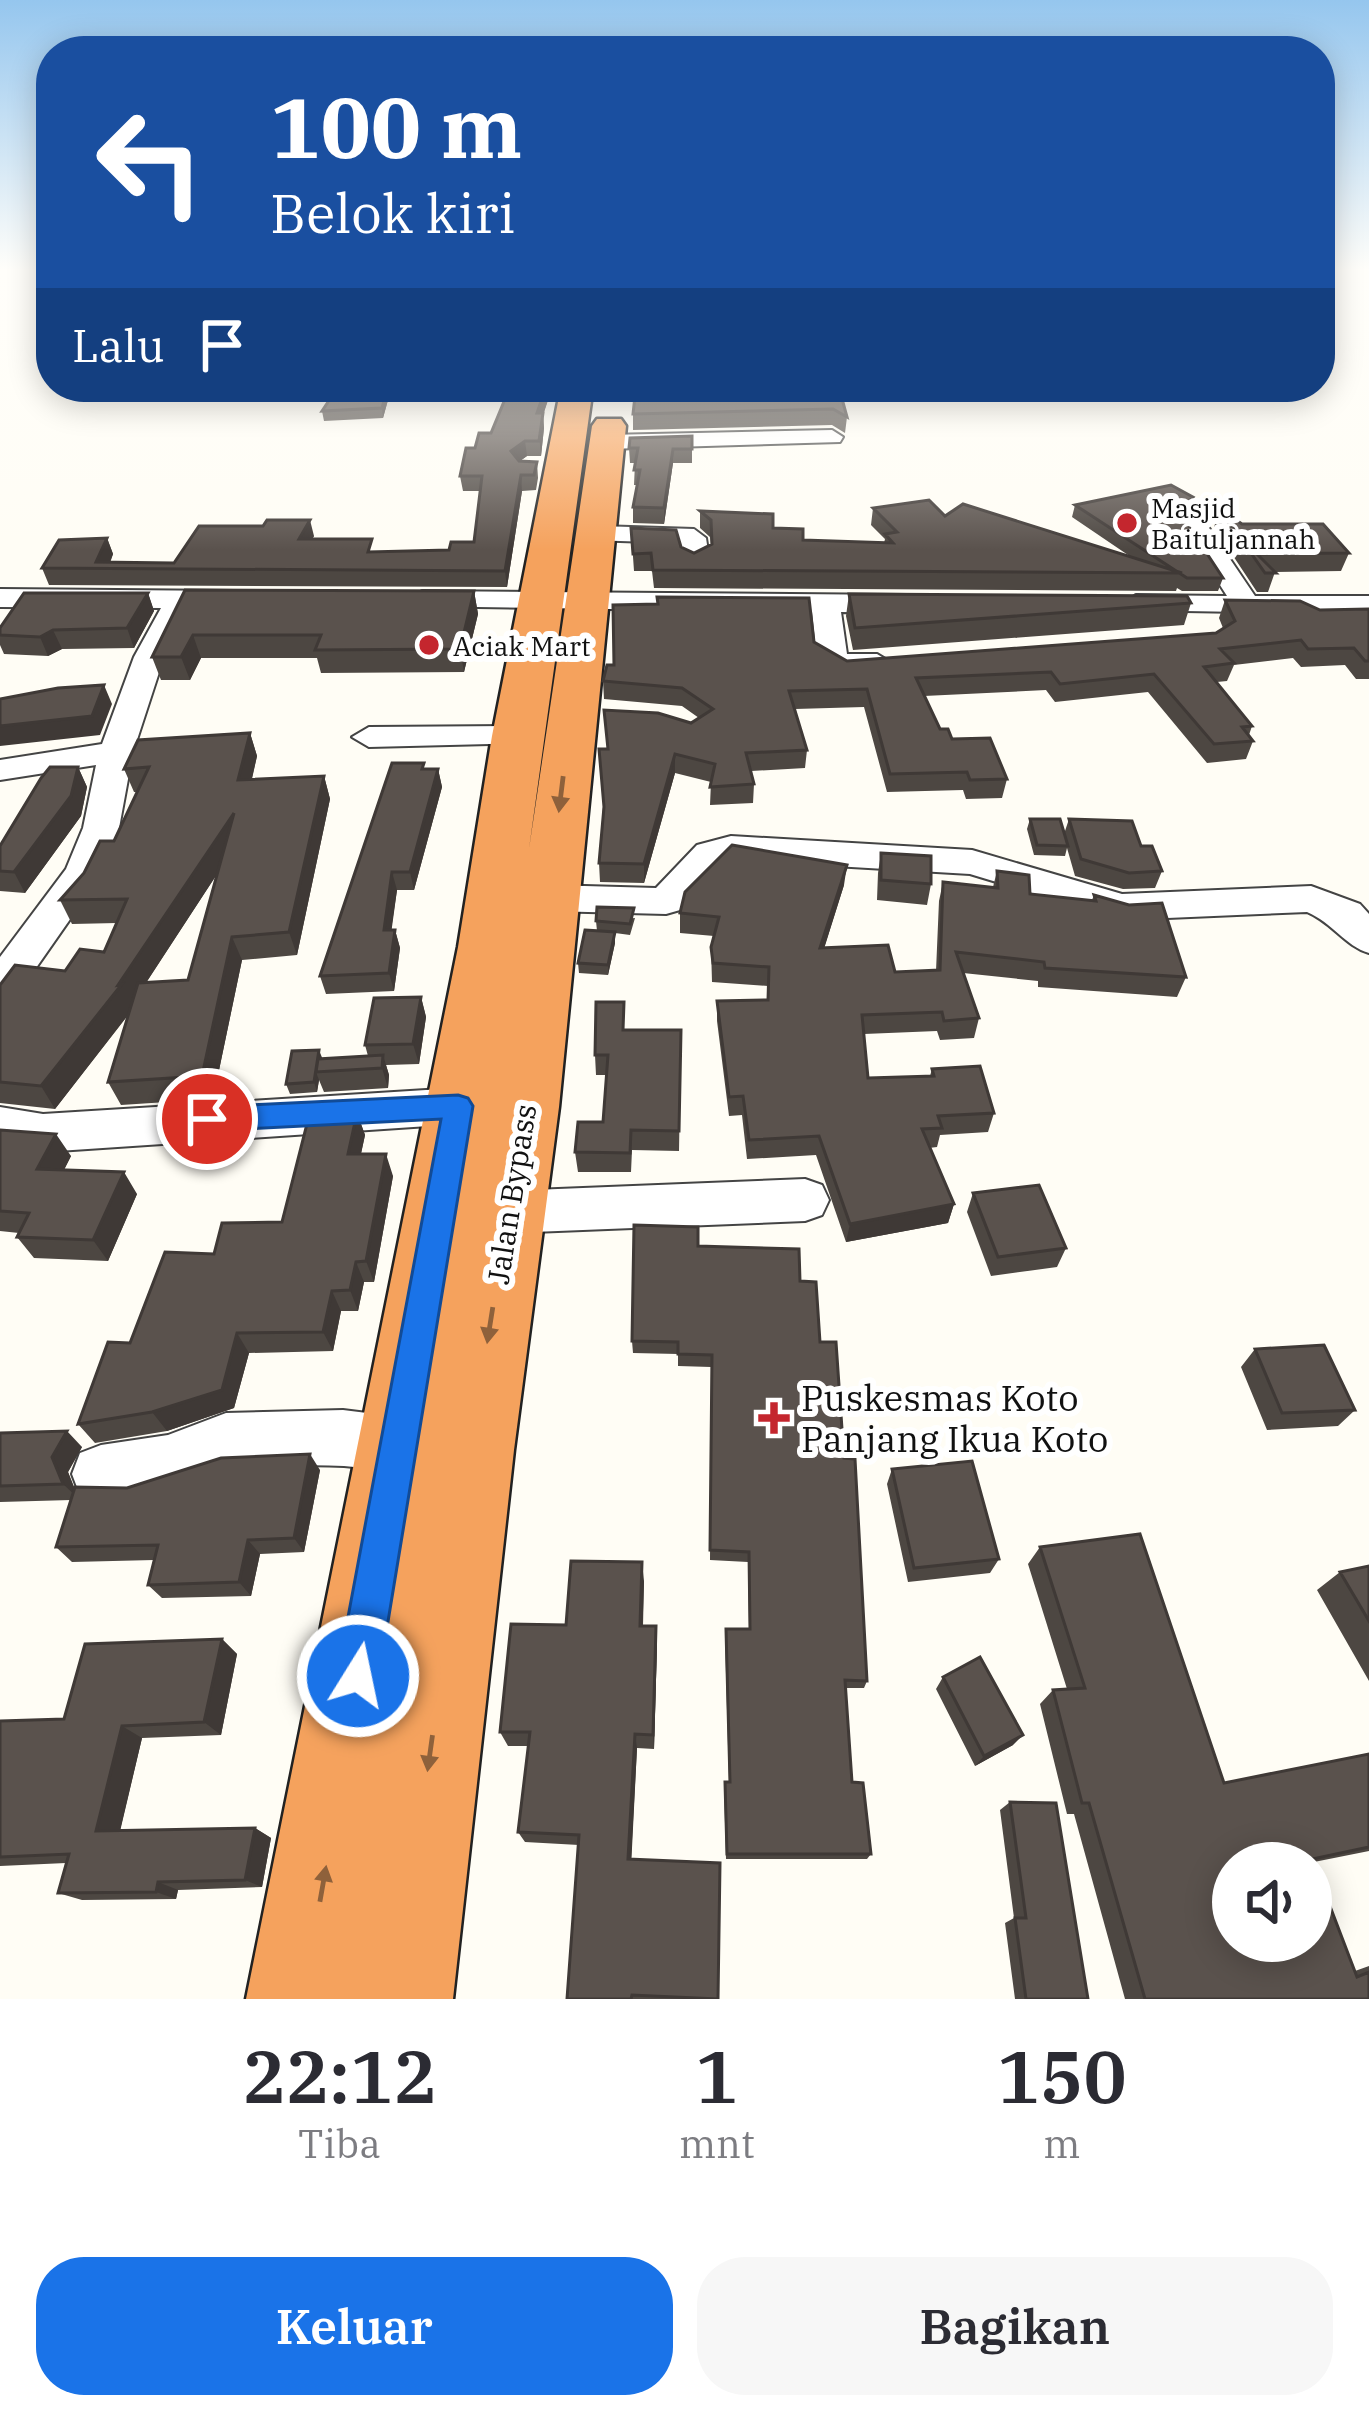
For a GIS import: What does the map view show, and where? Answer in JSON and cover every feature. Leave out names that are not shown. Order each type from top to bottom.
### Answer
[{"type":"highway","points":[[564,602],[546,467],[581,402]]},
{"type":"highway","name":"Jalan Bypass","points":[[397,1999],[458,1106],[517,736],[564,602],[599,534],[607,442],[593,402]]},
{"type":"highway","name":"Jalan Bypass","points":[[303,1999],[434,1448],[508,1212],[550,898],[591,714],[564,602]]},
{"type":"street","points":[[607,442],[832,437]]},
{"type":"street","points":[[1192,521],[1246,604]]},
{"type":"street","points":[[599,534],[685,535],[693,538],[695,558]]},
{"type":"street","points":[[0,598],[271,600]]},
{"type":"street","points":[[0,987],[84,872],[101,828],[116,752],[148,657],[180,600]]},
{"type":"street","points":[[384,600],[939,604]]},
{"type":"street","points":[[1192,603],[1209,637]]},
{"type":"street","points":[[826,604],[835,661],[914,660]]},
{"type":"street","points":[[1099,604],[1369,605]]},
{"type":"street","points":[[368,737],[517,736]]},
{"type":"street","points":[[0,770],[116,752]]},
{"type":"street","points":[[550,898],[666,901],[710,853],[731,848],[865,858],[929,857],[971,862],[1121,908],[1311,899],[1346,913],[1369,939]]},
{"type":"street","points":[[0,1126],[43,1133],[458,1106]]},
{"type":"street","points":[[508,1212],[805,1200]]},
{"type":"street","points":[[101,1474],[169,1464],[226,1441],[343,1438],[434,1448]]},
{"type":"building","points":[[328,402],[384,402],[382,408],[322,411]]},
{"type":"building","points":[[504,402],[541,402],[539,441],[525,441],[511,451],[519,461],[537,462],[534,475],[521,475],[505,571],[42,568],[59,540],[107,538],[96,562],[174,563],[199,526],[263,526],[267,520],[310,520],[299,539],[372,539],[368,552],[449,550],[451,542],[474,542],[482,476],[460,476],[466,448],[475,448],[479,433],[491,433]]},
{"type":"building","points":[[634,402],[843,402],[847,417],[833,409],[633,414]]},
{"type":"building","points":[[692,436],[692,449],[673,449],[664,508],[633,507],[640,470],[634,470],[638,448],[629,448],[630,438]]},
{"type":"building","points":[[1171,485],[1193,497],[1179,511],[1223,578],[1187,578],[1075,505]]},
{"type":"building","points":[[929,500],[945,516],[963,504],[1182,573],[653,570],[651,553],[633,554],[631,528],[676,530],[681,547],[694,553],[712,544],[711,520],[700,511],[773,514],[773,528],[803,529],[803,540],[893,543],[885,534],[897,532],[873,508]]},
{"type":"building","points":[[1220,509],[1242,524],[1323,524],[1349,553],[1257,554],[1276,573],[1265,573]]},
{"type":"building","points":[[185,590],[474,591],[460,649],[315,650],[321,635],[193,635],[181,657],[152,657]]},
{"type":"building","points":[[24,593],[148,593],[127,628],[53,630],[40,637],[0,635]]},
{"type":"building","points":[[849,594],[1187,596],[1191,603],[855,628]]},
{"type":"building","points":[[657,597],[809,598],[814,642],[847,661],[1216,633],[1235,621],[1225,600],[1300,601],[1320,610],[1369,609],[1369,661],[1354,648],[1308,649],[1301,640],[1220,649],[1234,663],[1204,667],[1252,726],[1242,727],[1253,741],[1214,744],[1154,674],[1060,684],[1051,672],[916,678],[940,729],[948,729],[952,739],[990,738],[1007,779],[970,780],[967,772],[890,774],[867,689],[789,691],[807,750],[746,753],[754,784],[710,787],[715,764],[675,754],[644,864],[599,863],[604,807],[599,749],[608,749],[604,710],[658,713],[691,723],[713,709],[682,688],[603,681],[607,665],[614,665],[613,605],[658,604]]},
{"type":"building","points":[[104,685],[92,716],[0,726],[0,699]]},
{"type":"building","points":[[250,733],[238,780],[324,776],[289,932],[232,937],[202,1076],[108,1082],[138,983],[188,980],[234,813],[118,985],[122,984],[41,1086],[0,1082],[0,985],[15,965],[65,971],[80,949],[104,952],[127,899],[60,900],[84,873],[100,841],[114,841],[149,767],[124,769],[138,740]]},
{"type":"building","points":[[392,763],[424,763],[422,769],[438,769],[410,872],[392,872],[384,930],[395,930],[389,973],[320,976]]},
{"type":"building","points":[[50,767],[78,767],[71,796],[14,872],[0,871],[0,846]]},
{"type":"building","points":[[1030,819],[1060,819],[1068,846],[1037,845]]},
{"type":"building","points":[[1069,819],[1132,821],[1141,846],[1152,846],[1162,871],[1129,873],[1081,859]]},
{"type":"building","points":[[732,845],[847,865],[820,948],[888,945],[895,972],[940,970],[943,882],[998,888],[997,871],[1029,875],[1030,894],[1096,901],[1094,895],[1129,905],[1162,903],[1186,977],[1045,968],[1044,962],[956,952],[979,1018],[944,1021],[942,1012],[862,1015],[868,1078],[934,1076],[932,1069],[980,1066],[994,1113],[938,1116],[942,1128],[922,1129],[954,1204],[850,1224],[819,1136],[749,1140],[743,1096],[729,1097],[717,1001],[768,1000],[769,967],[713,963],[711,947],[719,917],[680,913],[685,892]]},
{"type":"building","points":[[881,853],[931,856],[931,884],[881,880]]},
{"type":"building","points":[[597,907],[634,908],[630,924],[596,921]]},
{"type":"building","points":[[585,930],[615,932],[608,965],[578,963]]},
{"type":"building","points":[[421,997],[413,1044],[365,1045],[374,998]]},
{"type":"building","points":[[596,1002],[624,1002],[623,1030],[681,1030],[679,1131],[631,1130],[630,1153],[575,1152],[578,1122],[603,1122],[608,1055],[595,1055]]},
{"type":"building","points":[[319,1050],[314,1082],[286,1084],[292,1051]]},
{"type":"building","points":[[383,1055],[382,1068],[316,1072],[318,1059]]},
{"type":"building","points":[[357,1113],[348,1154],[386,1154],[366,1261],[356,1262],[350,1290],[332,1291],[323,1332],[237,1333],[222,1390],[152,1412],[78,1424],[108,1342],[130,1343],[165,1252],[214,1254],[222,1223],[282,1222],[309,1116]]},
{"type":"building","points":[[0,1130],[56,1134],[37,1169],[124,1172],[93,1240],[17,1237],[29,1213],[0,1211]]},
{"type":"building","points":[[1039,1185],[1066,1248],[998,1257],[973,1193]]},
{"type":"building","points":[[634,1225],[698,1227],[698,1246],[799,1249],[800,1281],[816,1282],[820,1342],[836,1342],[844,1458],[855,1459],[867,1681],[845,1680],[852,1782],[863,1783],[871,1854],[727,1854],[726,1629],[750,1629],[749,1552],[710,1550],[712,1355],[678,1354],[678,1342],[632,1341]]},
{"type":"building","points":[[1324,1345],[1355,1410],[1282,1413],[1255,1349]]},
{"type":"building","points":[[67,1431],[52,1457],[63,1484],[0,1486],[0,1433]]},
{"type":"building","points":[[310,1454],[294,1538],[248,1540],[239,1582],[148,1585],[158,1545],[56,1547],[75,1487],[127,1488],[221,1458]]},
{"type":"building","points":[[972,1461],[999,1559],[914,1568],[892,1469]]},
{"type":"building","points":[[1140,1534],[1224,1783],[1369,1754],[1369,1847],[1332,1855],[1332,1842],[1212,1842],[1212,1962],[1332,1962],[1332,1911],[1357,1977],[1369,1972],[1369,1999],[1145,1999],[1089,1803],[1082,1803],[1053,1690],[1085,1688],[1040,1547]]},
{"type":"building","points":[[571,1561],[642,1562],[640,1626],[656,1626],[653,1735],[635,1734],[628,1859],[720,1863],[718,1999],[632,1995],[631,1999],[567,1999],[579,1835],[518,1832],[530,1732],[500,1732],[511,1624],[566,1625]]},
{"type":"building","points":[[1369,1566],[1369,1621],[1340,1572]]},
{"type":"building","points":[[222,1639],[204,1722],[122,1726],[96,1831],[255,1828],[245,1880],[158,1882],[156,1892],[58,1893],[69,1854],[0,1857],[0,1721],[64,1719],[85,1644]]},
{"type":"building","points":[[980,1657],[1023,1735],[984,1756],[943,1677]]},
{"type":"building","points":[[1010,1802],[1056,1803],[1088,1999],[1026,1999],[1015,1918],[1026,1918]]},
{"type":"place","name":"Masjid Baituljannah","points":[[1127,523]]},
{"type":"place","name":"Aciak Mart","points":[[429,645]]},
{"type":"place","name":"Puskesmas Koto Panjang Ikua Koto","points":[[774,1418]]},
{"type":"route","points":[[207,1119],[458,1106],[358,1676]]}]
